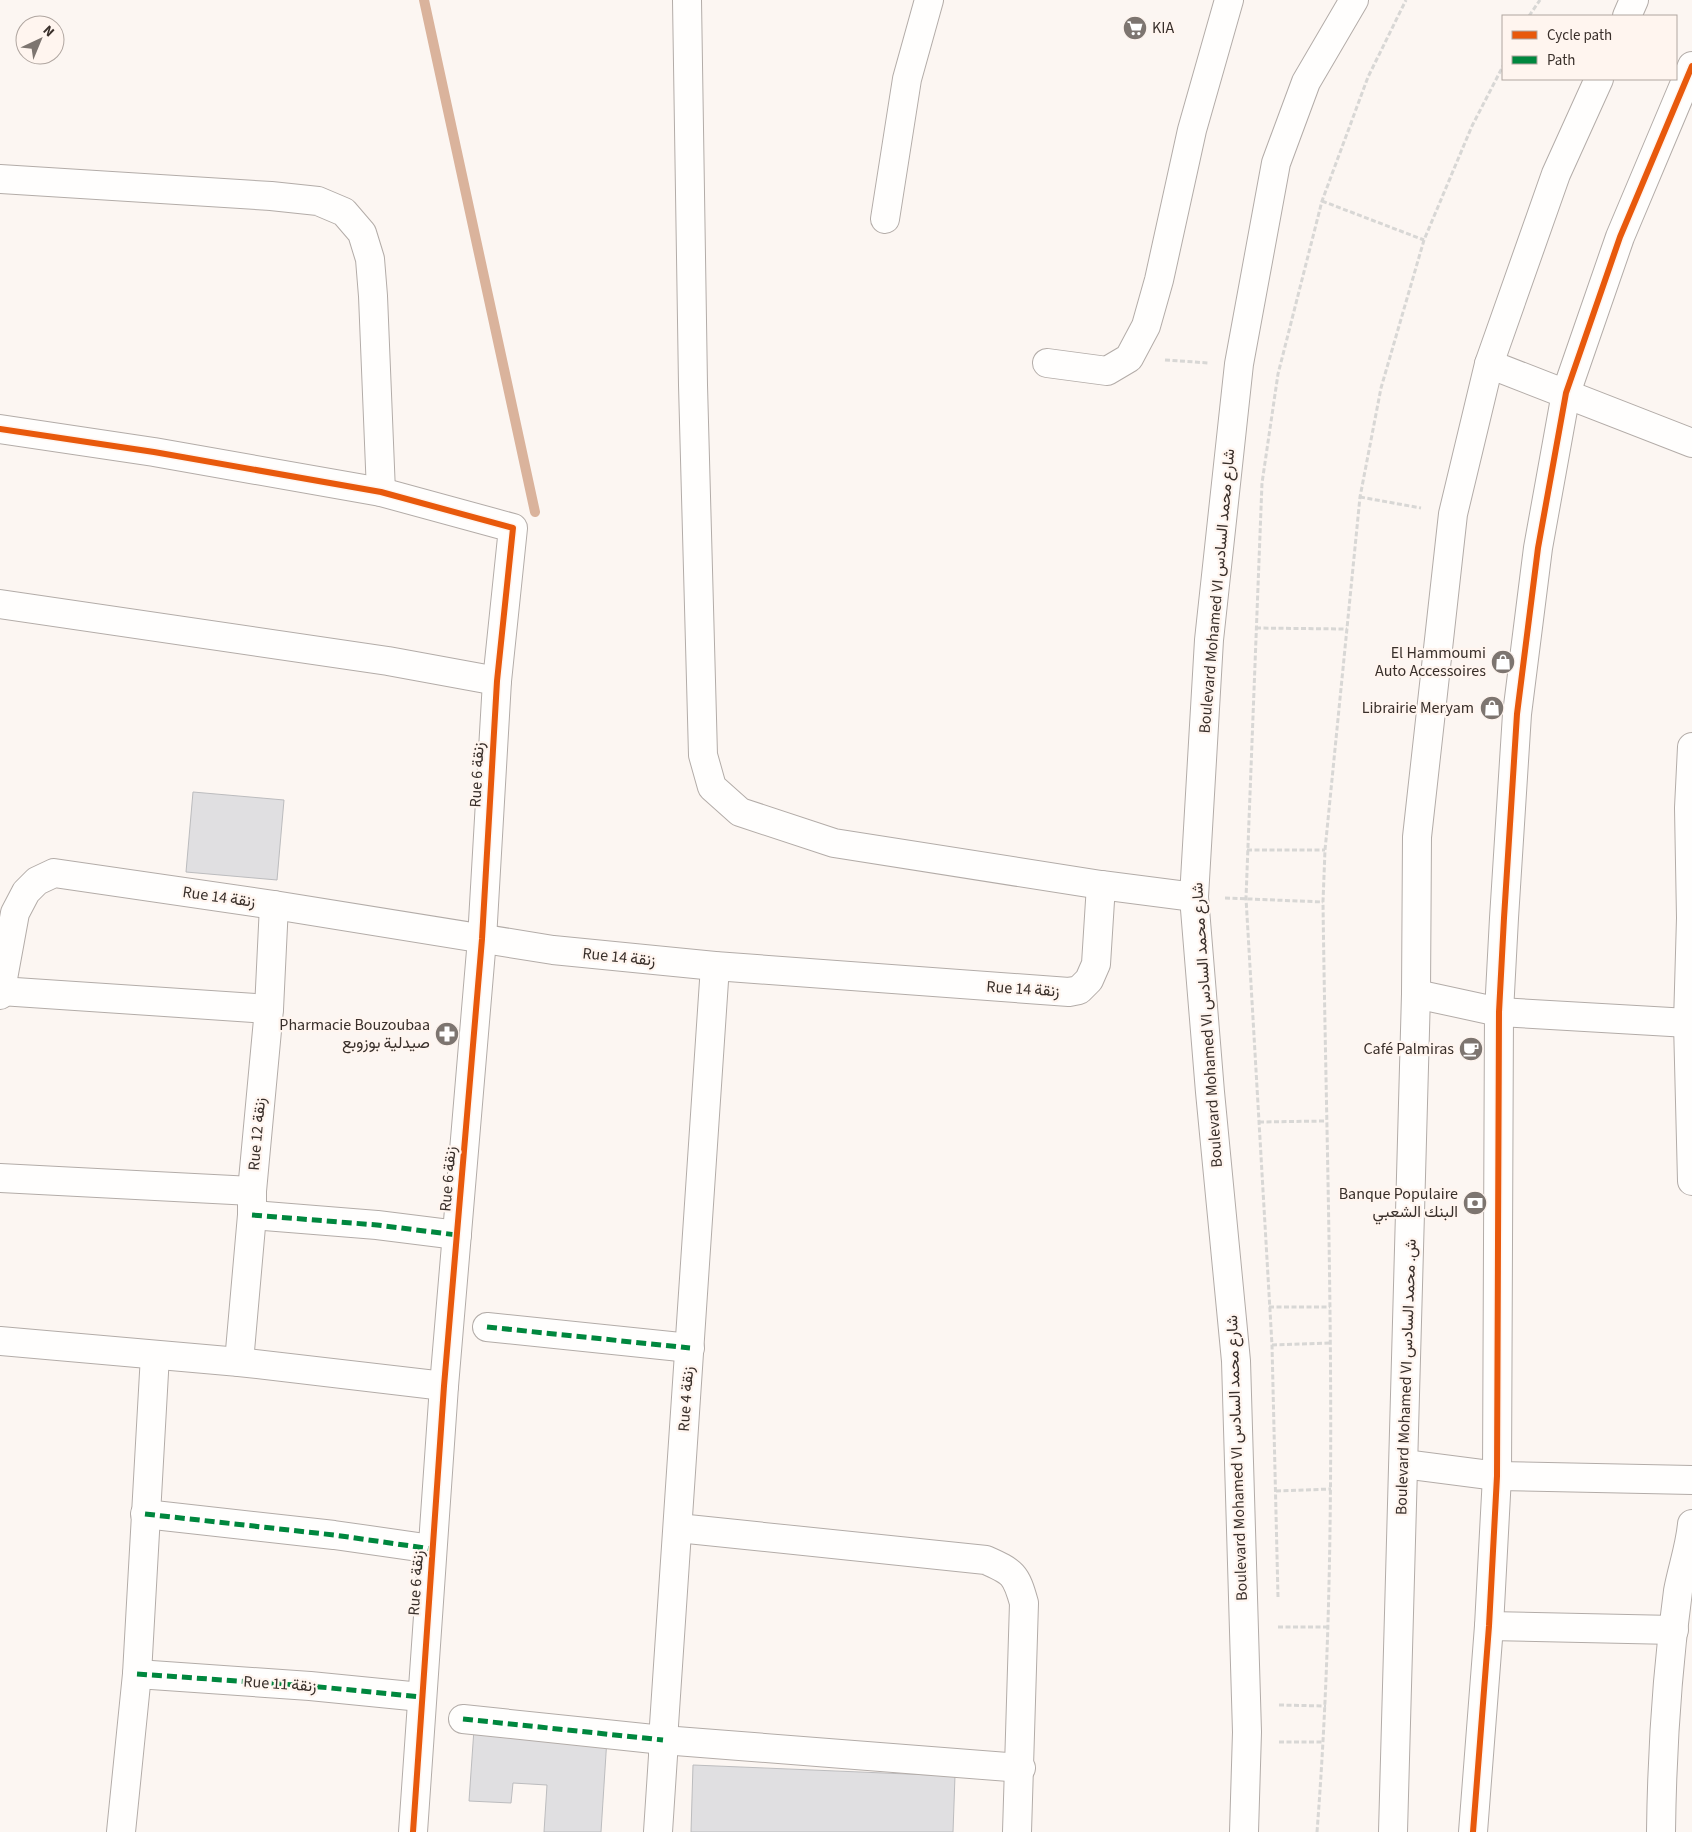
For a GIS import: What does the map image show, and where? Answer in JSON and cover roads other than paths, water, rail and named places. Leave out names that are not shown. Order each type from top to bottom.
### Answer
[{"type":"street","points":[[687,0],[693,385],[703,755],[712,787],[740,812],[834,843],[1101,885],[1194,897]]},
{"type":"street","points":[[884,219],[907,79],[929,0]]},
{"type":"street","points":[[1047,363],[1107,371],[1129,358],[1146,326],[1159,280],[1192,130],[1228,0]]},
{"type":"street","name":"Boulevard Mohamed VI شارع محمد السادس","points":[[1244,1832],[1246,1732],[1236,1362],[1210,1092],[1194,897],[1209,640],[1239,364],[1276,163],[1306,82],[1354,0]]},
{"type":"street","points":[[1627,15],[1634,0]]},
{"type":"street","points":[[1473,1832],[1497,1476],[1500,1012],[1517,714],[1538,548],[1566,393],[1620,237],[1692,66]]},
{"type":"street","name":"Boulevard Mohamed VI ش. محمد السادس","points":[[1393,1832],[1416,994],[1417,837],[1453,514],[1489,364],[1556,174],[1599,80]]},
{"type":"street","points":[[0,179],[272,196],[318,201],[344,212],[362,233],[370,260],[374,296],[381,492],[154,452],[0,429]]},
{"type":"street","points":[[1489,364],[1692,443]]},
{"type":"street","name":"Rue 6 زنقة","points":[[381,492],[513,528],[497,681],[482,939],[444,1386],[413,1832]]},
{"type":"street","points":[[0,604],[388,661],[497,681]]},
{"type":"street","points":[[1692,747],[1688,1023],[1692,1181]]},
{"type":"street","name":"Rue 14 زنقة","points":[[0,991],[15,913],[26,892],[37,881],[54,873],[274,905],[553,950],[715,966],[1069,992],[1079,990],[1089,980],[1096,964],[1101,885]]},
{"type":"street","name":"Rue 12 زنقة","points":[[239,1362],[269,1009],[274,905]]},
{"type":"street","name":"Rue 4 زنقة","points":[[658,1832],[663,1756],[662,1740],[715,966]]},
{"type":"street","points":[[0,995],[0,991],[269,1009]]},
{"type":"street","points":[[1416,994],[1500,1012],[1688,1023]]},
{"type":"street","points":[[0,1178],[252,1203],[377,1225],[457,1235]]},
{"type":"street","points":[[487,1327],[690,1348]]},
{"type":"street","points":[[0,1341],[239,1362],[444,1386]]},
{"type":"street","points":[[121,1832],[137,1674],[155,1355]]},
{"type":"street","points":[[1404,1464],[1497,1476],[1692,1480]]},
{"type":"street","points":[[145,1514],[334,1535],[432,1549]]},
{"type":"street","points":[[1661,1832],[1661,1790],[1674,1630],[1679,1590],[1692,1524]]},
{"type":"street","points":[[678,1528],[986,1560],[1005,1568],[1018,1581],[1024,1603],[1017,1832]]},
{"type":"street","points":[[1488,1626],[1674,1630]]},
{"type":"street","name":"Rue 11 زنقة","points":[[137,1674],[310,1686],[422,1697]]},
{"type":"street","points":[[463,1719],[662,1740],[1020,1768]]},
{"type":"waterway","points":[[424,0],[535,512]]},
{"type":"place","name":"KIA","points":[[1135,28]]},
{"type":"place","name":"El Hammoumi Auto Accessoires","points":[[1503,662]]},
{"type":"place","name":"Librairie Meryam","points":[[1492,708]]},
{"type":"place","name":"Pharmacie Bouzoubaa صيدلية بوزوبع","points":[[447,1034]]},
{"type":"place","name":"Café Palmiras","points":[[1471,1049]]},
{"type":"place","name":"Banque Populaire البنك الشعبي","points":[[1475,1203]]}]
